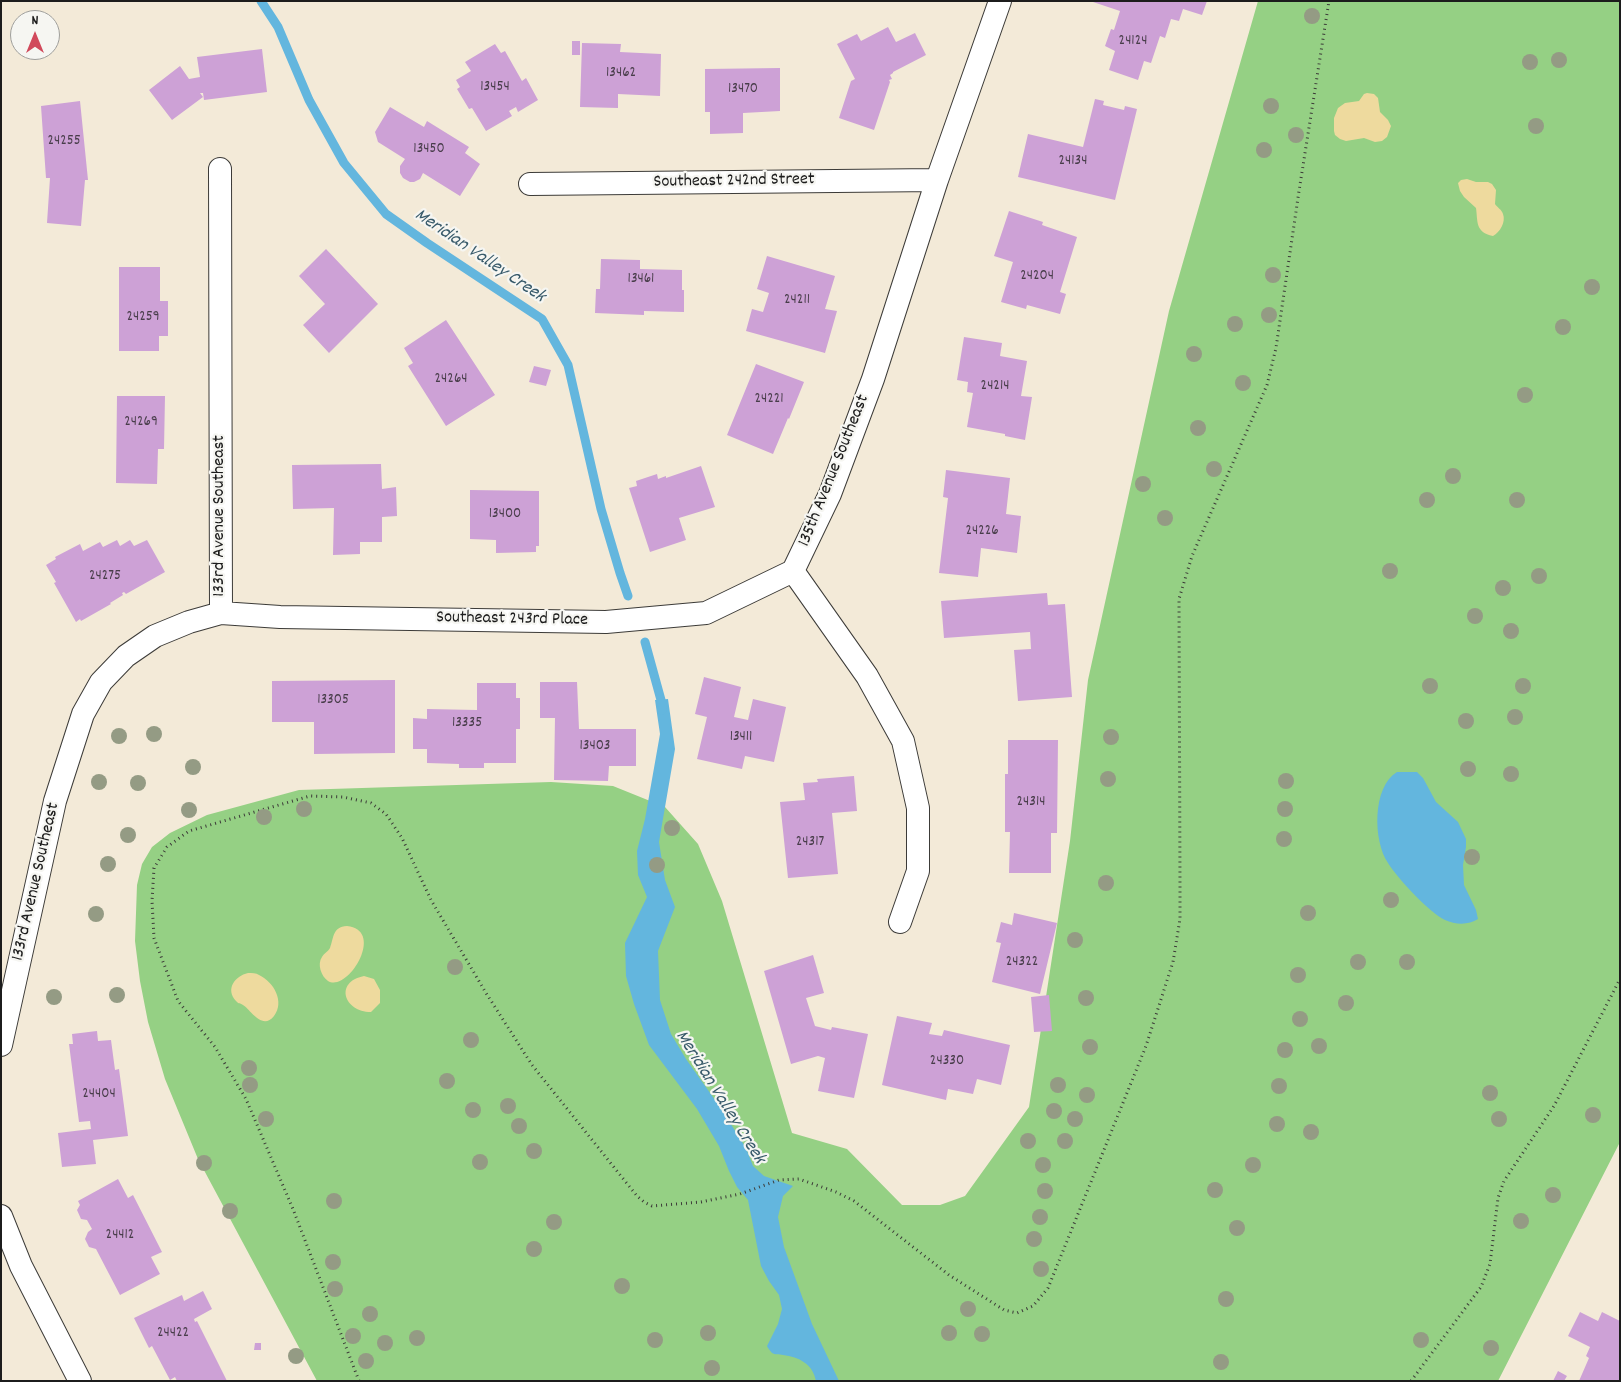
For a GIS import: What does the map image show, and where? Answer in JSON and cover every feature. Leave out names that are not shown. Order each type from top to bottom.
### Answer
[{"type":"street","name":"135th Avenue Southeast","points":[[793,572],[830,494],[869,388],[937,180],[1000,1]]},
{"type":"street","name":"133rd Avenue Southeast","points":[[1,1045],[55,801],[82,714],[101,682],[126,656],[155,636],[189,622],[221,613],[220,169]]},
{"type":"street","name":"Southeast 242nd Street","points":[[530,184],[937,180]]},
{"type":"street","name":"Southeast 243rd Place","points":[[221,613],[280,617],[606,622],[706,612],[793,572]]},
{"type":"street","points":[[793,572],[867,676],[902,741],[918,808],[918,871],[900,922]]},
{"type":"street","points":[[1,1216],[22,1266],[80,1381]]},
{"type":"path","points":[[358,1381],[293,1210],[246,1099],[215,1047],[178,1001],[154,938],[152,901],[154,868],[167,847],[189,830],[310,796],[343,797],[371,803],[386,814],[402,838],[432,900],[486,993],[532,1065],[637,1196],[644,1202],[652,1206],[701,1202],[740,1194],[779,1180],[799,1180],[836,1192],[854,1201],[950,1275],[1004,1310],[1017,1313],[1032,1306],[1048,1288],[1146,1046],[1173,962],[1180,918],[1179,598],[1192,556],[1267,385],[1276,348],[1329,1]]},
{"type":"path","points":[[1411,1381],[1481,1287],[1490,1264],[1498,1198],[1504,1181],[1554,1106],[1620,979]]},
{"type":"green space","points":[[1258,1],[1620,1],[1620,1142],[1498,1381],[317,1381],[198,1159],[165,1079],[148,1022],[135,941],[137,885],[142,864],[152,847],[170,833],[207,815],[299,790],[551,782],[613,786],[665,807],[698,844],[722,901],[792,1133],[847,1149],[902,1205],[940,1205],[965,1196],[1029,1107],[1070,841],[1088,680],[1169,311]]},
{"type":"sand","points":[[1367,93],[1374,94],[1378,98],[1380,112],[1391,126],[1387,137],[1382,141],[1375,142],[1364,138],[1346,141],[1340,139],[1335,135],[1334,131],[1334,118],[1338,108],[1345,103],[1359,101]]},
{"type":"sand","points":[[1467,179],[1476,182],[1488,182],[1496,190],[1495,204],[1502,213],[1504,220],[1500,229],[1493,236],[1480,229],[1476,208],[1460,191],[1458,183],[1461,180]]},
{"type":"sand","points":[[347,926],[358,930],[363,938],[360,960],[345,978],[336,982],[328,981],[323,976],[321,970],[321,960],[330,948],[336,931]]},
{"type":"sand","points":[[248,973],[257,974],[264,978],[276,993],[278,999],[277,1011],[270,1020],[265,1021],[257,1018],[246,1007],[237,1002],[231,992],[236,980]]},
{"type":"sand","points":[[364,976],[374,979],[380,990],[380,1003],[371,1012],[362,1011],[354,1007],[346,996],[349,984],[355,979]]},
{"type":"water","points":[[668,699],[675,749],[659,842],[665,880],[675,907],[658,951],[660,1000],[671,1034],[746,1148],[753,1166],[764,1176],[793,1186],[783,1196],[778,1217],[784,1247],[812,1324],[839,1381],[816,1381],[812,1370],[804,1362],[789,1356],[773,1354],[767,1346],[778,1324],[782,1309],[779,1295],[761,1266],[748,1200],[737,1187],[719,1146],[697,1109],[649,1045],[626,976],[625,943],[647,897],[638,875],[637,851],[645,819],[660,734],[655,700]]},
{"type":"water","points":[[1397,772],[1417,772],[1423,778],[1436,802],[1458,822],[1466,839],[1463,865],[1464,885],[1476,910],[1478,919],[1467,923],[1458,923],[1449,922],[1438,916],[1414,894],[1388,863],[1380,842],[1378,828],[1379,802],[1383,789],[1389,779]]},
{"type":"building","points":[[1090,1],[1207,1],[1202,15],[1183,9],[1179,21],[1171,19],[1165,38],[1160,36],[1151,63],[1144,61],[1138,80],[1109,70],[1115,51],[1105,46],[1111,29],[1114,30],[1120,11]]},
{"type":"building","points":[[888,27],[896,42],[915,33],[926,55],[890,75],[892,79],[889,80],[890,82],[874,130],[839,118],[851,81],[855,79],[837,44],[857,34],[861,41]]},
{"type":"building","points":[[572,41],[580,41],[580,55],[572,55]]},
{"type":"building","points":[[582,43],[621,44],[620,52],[661,54],[660,96],[618,94],[618,108],[580,107]]},
{"type":"building","points":[[495,44],[501,53],[505,51],[522,81],[526,78],[538,100],[518,112],[516,107],[509,111],[512,116],[486,131],[472,108],[469,109],[457,89],[460,87],[456,80],[471,71],[465,62]]},
{"type":"building","points":[[262,49],[267,92],[204,100],[203,93],[200,93],[203,97],[172,120],[149,90],[180,66],[189,79],[200,77],[197,57]]},
{"type":"building","points":[[780,68],[780,111],[743,113],[743,133],[710,134],[710,112],[705,112],[705,69]]},
{"type":"building","points":[[1095,99],[1104,101],[1103,105],[1124,110],[1125,106],[1137,109],[1115,200],[1018,177],[1028,134],[1083,147]]},
{"type":"building","points":[[80,101],[88,180],[85,180],[81,226],[47,223],[50,178],[46,178],[41,106]]},
{"type":"building","points":[[390,107],[424,127],[427,121],[469,147],[465,153],[480,164],[460,196],[423,173],[420,179],[414,182],[403,178],[400,173],[400,166],[405,159],[378,142],[375,132]]},
{"type":"building","points":[[1009,211],[1043,222],[1042,225],[1077,237],[1060,292],[1066,294],[1060,314],[1027,305],[1026,309],[1001,302],[1013,262],[994,256]]},
{"type":"building","points":[[326,249],[378,304],[329,353],[303,325],[325,304],[299,276]]},
{"type":"building","points":[[767,256],[835,276],[825,309],[837,311],[825,353],[746,331],[752,309],[763,312],[769,293],[757,289]]},
{"type":"building","points":[[601,259],[640,260],[640,269],[682,270],[684,312],[644,311],[644,315],[595,313],[596,289],[600,289]]},
{"type":"building","points":[[119,267],[160,267],[160,301],[168,301],[168,336],[159,336],[159,351],[119,351]]},
{"type":"building","points":[[446,320],[495,395],[446,426],[408,366],[413,363],[404,348]]},
{"type":"building","points":[[964,337],[1002,343],[1000,356],[1027,361],[1021,396],[1032,397],[1025,440],[967,427],[973,393],[967,392],[968,382],[957,380]]},
{"type":"building","points":[[756,364],[804,382],[773,454],[727,435]]},
{"type":"building","points":[[534,366],[551,370],[546,386],[529,382]]},
{"type":"building","points":[[117,396],[165,396],[164,449],[158,449],[157,484],[116,483]]},
{"type":"building","points":[[381,464],[382,489],[396,487],[397,516],[382,517],[382,542],[360,542],[360,554],[333,555],[334,508],[293,509],[292,465]]},
{"type":"building","points":[[701,466],[715,507],[679,518],[686,540],[650,552],[629,488],[637,486],[636,481],[657,474],[658,479],[666,476],[666,478]]},
{"type":"building","points":[[946,470],[1010,478],[1006,514],[1021,516],[1017,553],[981,548],[978,577],[939,573],[948,498],[943,497]]},
{"type":"building","points":[[470,490],[539,491],[539,546],[536,546],[536,552],[496,553],[496,540],[470,539]]},
{"type":"building","points":[[117,540],[120,546],[130,540],[134,546],[147,540],[165,572],[126,594],[122,593],[123,595],[111,604],[76,622],[46,565],[56,559],[55,557],[80,544],[83,551],[100,542],[103,547]]},
{"type":"building","points":[[1047,593],[1048,605],[1065,604],[1072,697],[1018,701],[1014,650],[1031,649],[1030,632],[944,638],[941,601]]},
{"type":"building","points":[[704,677],[741,687],[734,717],[748,720],[753,699],[786,707],[774,762],[745,756],[742,769],[697,759],[707,717],[695,714]]},
{"type":"building","points":[[395,680],[395,753],[314,754],[314,722],[272,722],[272,681]]},
{"type":"building","points":[[540,682],[577,682],[579,729],[636,729],[636,766],[609,766],[608,781],[554,780],[555,718],[540,718]]},
{"type":"building","points":[[477,683],[516,683],[516,698],[520,698],[520,729],[516,729],[516,763],[484,763],[484,768],[459,768],[459,764],[427,763],[427,749],[413,749],[413,718],[427,719],[427,709],[477,710]]},
{"type":"building","points":[[1008,740],[1058,740],[1057,833],[1051,833],[1051,873],[1009,873],[1010,832],[1005,832],[1005,774],[1008,774]]},
{"type":"building","points":[[854,776],[857,811],[832,813],[838,874],[788,878],[780,802],[805,800],[803,783],[818,782],[817,779]]},
{"type":"building","points":[[1014,913],[1057,923],[1040,994],[992,982],[1001,943],[996,942],[1001,922],[1012,925]]},
{"type":"building","points":[[813,955],[824,993],[806,998],[815,1026],[831,1030],[832,1027],[868,1034],[854,1098],[818,1091],[825,1058],[818,1056],[791,1064],[764,971]]},
{"type":"building","points":[[1049,995],[1052,1031],[1034,1032],[1031,997]]},
{"type":"building","points":[[897,1016],[932,1023],[929,1034],[942,1036],[944,1030],[1010,1045],[1001,1085],[977,1079],[973,1094],[948,1089],[946,1100],[882,1085]]},
{"type":"building","points":[[97,1031],[98,1041],[111,1040],[115,1070],[119,1069],[128,1136],[93,1140],[96,1164],[62,1167],[58,1133],[91,1129],[90,1121],[79,1122],[69,1044],[73,1044],[72,1034]]},
{"type":"building","points":[[118,1179],[128,1198],[133,1195],[162,1252],[151,1257],[160,1274],[120,1295],[96,1249],[89,1247],[85,1239],[88,1232],[92,1229],[87,1220],[81,1219],[77,1210],[80,1205],[78,1201]]},
{"type":"building","points":[[203,1291],[212,1309],[194,1319],[195,1322],[197,1321],[227,1381],[177,1381],[175,1377],[170,1380],[152,1346],[149,1348],[134,1318],[182,1295],[184,1301]]},
{"type":"building","points":[[1580,1312],[1598,1321],[1602,1312],[1620,1321],[1620,1381],[1579,1381],[1589,1358],[1586,1356],[1590,1347],[1568,1336]]},
{"type":"building","points":[[255,1343],[261,1343],[261,1350],[254,1350]]},
{"type":"building","points":[[1558,1371],[1567,1376],[1564,1381],[1553,1381]]},
{"type":"waterway","name":"Meridian Valley Creek","points":[[261,1],[278,27],[309,100],[344,163],[386,214],[542,319],[568,365],[601,509],[628,596]]},
{"type":"waterway","name":"Meridian Valley Creek","points":[[645,642],[662,710]]}]
